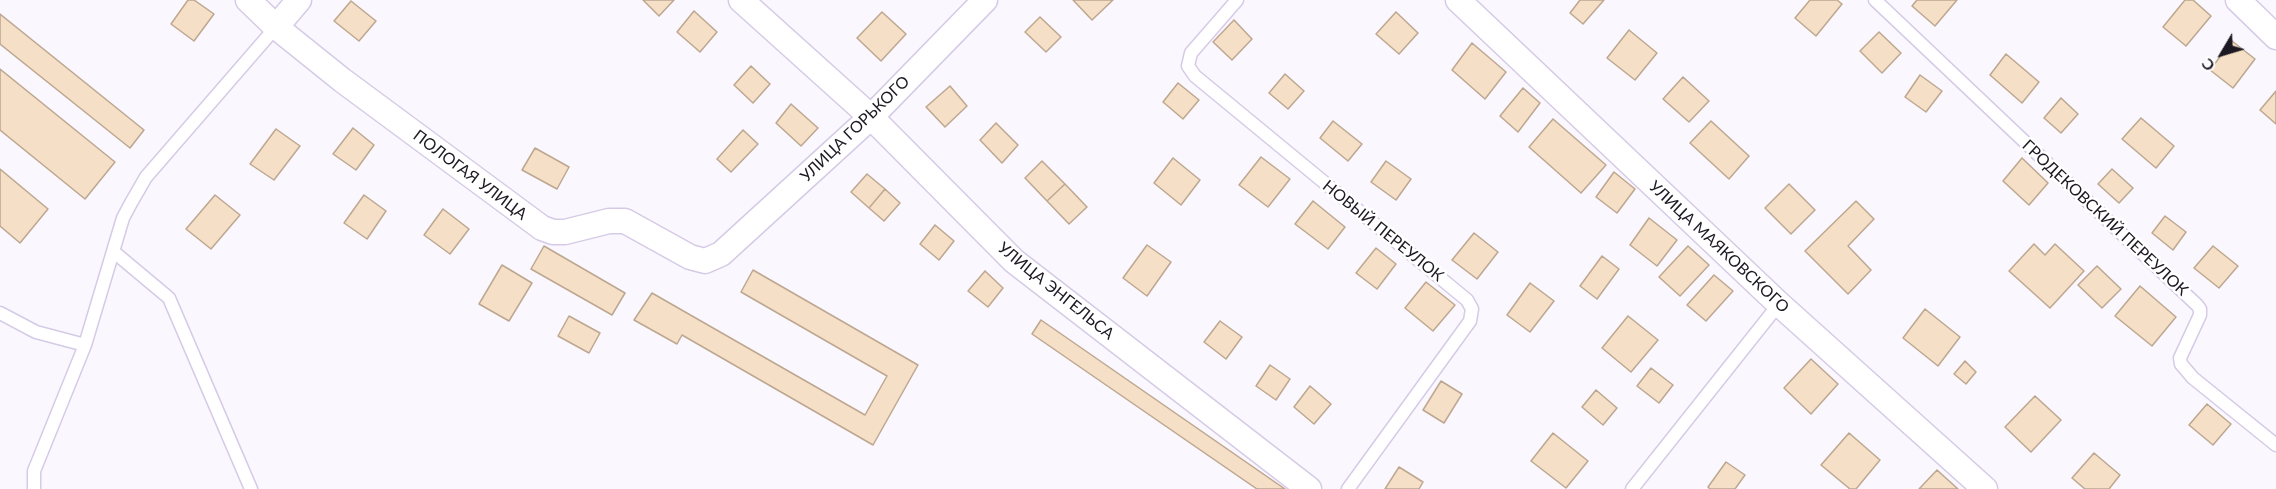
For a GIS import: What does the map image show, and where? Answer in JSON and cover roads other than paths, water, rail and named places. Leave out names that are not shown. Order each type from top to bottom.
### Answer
[{"type":"street","points":[[276,27],[299,0]]},
{"type":"street","name":"УЛИЦА ЭНГЕЛЬСА","points":[[741,0],[871,117],[1014,261],[1309,489]]},
{"type":"street","name":"УЛИЦА ГОРЬКОГО","points":[[721,254],[871,117],[985,0]]},
{"type":"street","name":"УЛИЦА МАЯКОВСКОГО","points":[[1458,0],[1779,304],[1984,489]]},
{"type":"street","points":[[2238,0],[2276,37]]},
{"type":"street","name":"ПОЛОГАЯ УЛИЦА","points":[[254,2],[276,27],[342,80],[542,228],[553,232],[565,232],[609,221],[625,221],[690,257],[705,261],[721,254]]},
{"type":"lane","name":"НОВЫЙ ПЕРЕУЛОК","points":[[1237,0],[1191,54],[1188,66],[1195,76],[1467,300],[1472,309],[1470,321],[1348,489]]},
{"type":"lane","name":"ГРОДЕКОВСКИЙ ПЕРЕУЛОК","points":[[1875,0],[2197,305],[2200,315],[2180,358],[2181,364],[2193,378],[2276,446]]},
{"type":"lane","points":[[34,489],[34,471],[85,345],[123,218],[146,177],[276,27]]},
{"type":"lane","points":[[114,252],[169,298],[251,489]]},
{"type":"lane","points":[[1632,489],[1779,304]]},
{"type":"lane","points":[[0,313],[36,332],[85,345]]}]
